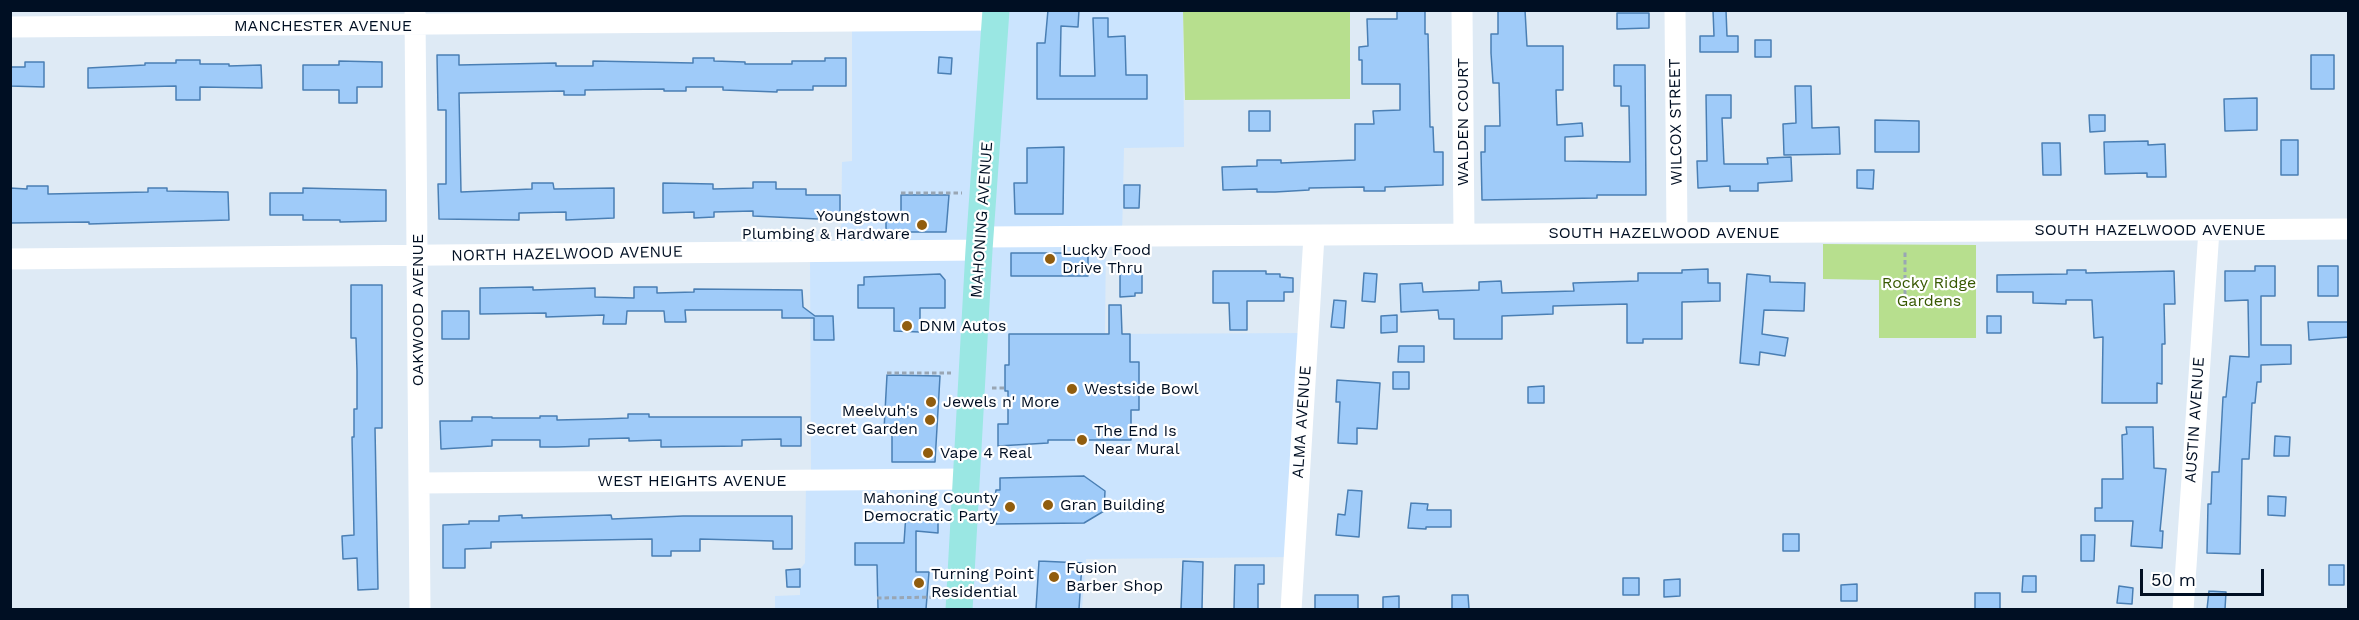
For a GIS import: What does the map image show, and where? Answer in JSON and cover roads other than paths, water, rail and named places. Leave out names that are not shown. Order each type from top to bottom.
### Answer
[{"type":"main road","name":"MAHONING AVENUE","points":[[948,603],[966,479],[996,15]]},
{"type":"street","name":"WALDEN COURT","points":[[1462,10],[1464,234]]},
{"type":"street","name":"WILCOX STREET","points":[[1675,10],[1677,233]]},
{"type":"street","name":"MANCHESTER AVENUE","points":[[10,27],[416,18],[996,15]]},
{"type":"street","name":"OAKWOOD AVENUE","points":[[416,18],[420,609]]},
{"type":"street","name":"SOUTH HAZELWOOD AVENUE","points":[[980,244],[1464,234],[2349,229]]},
{"type":"street","name":"AUSTIN AVENUE","points":[[2183,609],[2209,230]]},
{"type":"street","name":"ALMA AVENUE","points":[[1291,609],[1314,236]]},
{"type":"street","name":"NORTH HAZELWOOD AVENUE","points":[[10,259],[417,255],[980,244]]},
{"type":"street","name":"WEST HEIGHTS AVENUE","points":[[419,483],[966,479]]},
{"type":"place","name":"Youngstown Plumbing & Hardware","points":[[922,225]]},
{"type":"place","name":"Lucky Food Drive Thru","points":[[1050,259]]},
{"type":"place","name":"DNM Autos","points":[[907,326]]},
{"type":"place","name":"Westside Bowl","points":[[1072,389]]},
{"type":"place","name":"Jewels n' More","points":[[931,402]]},
{"type":"place","name":"Meelvuh's Secret Garden","points":[[930,420]]},
{"type":"place","name":"The End Is Near Mural","points":[[1082,440]]},
{"type":"place","name":"Vape 4 Real","points":[[928,453]]},
{"type":"place","name":"Gran Building","points":[[1048,505]]},
{"type":"place","name":"Mahoning County Democratic Party","points":[[1010,507]]},
{"type":"place","name":"Fusion Barber Shop","points":[[1054,577]]},
{"type":"place","name":"Turning Point Residential","points":[[919,583]]},
{"type":"park label","name":"Rocky Ridge Gardens","points":[[1929,292]]}]
